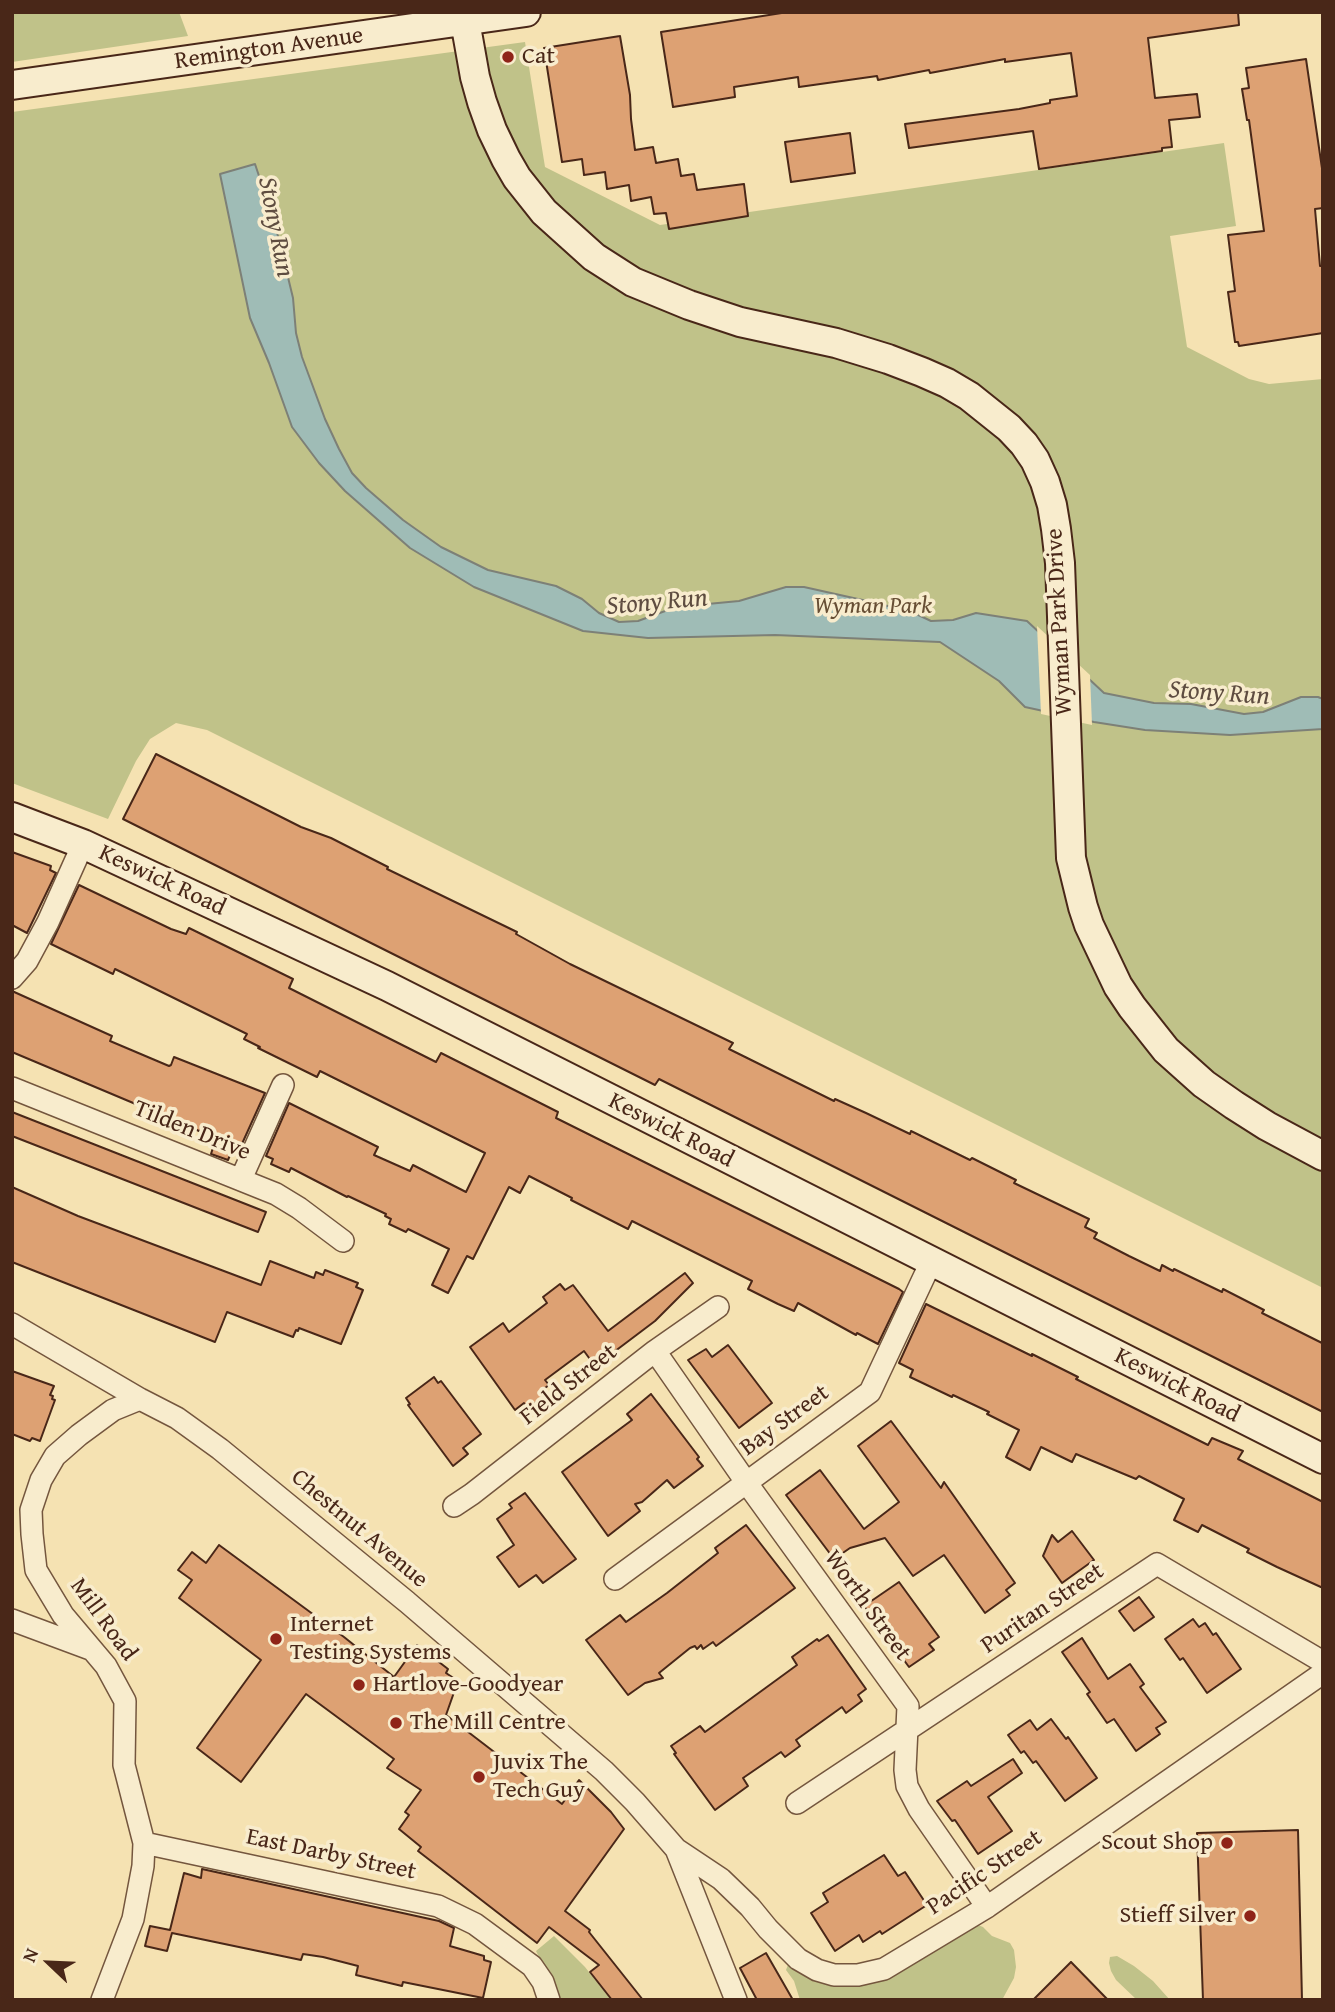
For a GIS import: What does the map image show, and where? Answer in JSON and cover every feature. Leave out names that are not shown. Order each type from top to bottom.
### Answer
[{"type":"street","name":"Remington Avenue","points":[[24,83],[526,12]]},
{"type":"street","name":"Wyman Park Drive","points":[[465,22],[475,77],[492,130],[517,178],[559,227],[594,257],[633,282],[667,297],[740,322],[836,343],[888,359],[947,383],[969,396],[1024,443],[1035,460],[1052,505],[1060,563],[1071,858],[1089,925],[1118,986],[1166,1050],[1204,1084],[1267,1126],[1323,1156]]},
{"type":"street","name":"Keswick Road","points":[[12,817],[83,844],[387,986],[1323,1459]]},
{"type":"street","points":[[12,978],[27,961],[48,922],[83,844]]},
{"type":"street","points":[[241,1179],[283,1085]]},
{"type":"street","name":"Tilden Drive","points":[[12,1088],[241,1179],[288,1201],[343,1241]]},
{"type":"street","name":"Bay Street","points":[[615,1579],[870,1392],[932,1262]]},
{"type":"street","name":"Field Street","points":[[454,1506],[655,1351],[718,1307]]},
{"type":"street","name":"Chestnut Avenue","points":[[12,1324],[139,1399],[177,1418],[220,1449],[407,1602],[604,1771],[676,1849],[736,2000]]},
{"type":"street","name":"Worth Street","points":[[655,1351],[908,1706],[905,1770],[907,1786],[919,1809],[987,1907]]},
{"type":"street","name":"Mill Road","points":[[102,2000],[132,1920],[145,1843],[124,1765],[125,1701],[114,1677],[63,1615],[36,1570],[31,1510],[41,1480],[55,1456],[113,1410],[139,1399]]},
{"type":"street","name":"Puritan Street","points":[[797,1803],[1157,1564],[1323,1662]]},
{"type":"street","points":[[12,1620],[95,1651]]},
{"type":"street","name":"Pacific Street","points":[[676,1849],[721,1879],[798,1959],[817,1970],[834,1975],[858,1975],[884,1969],[987,1907],[1323,1673]]},
{"type":"street","name":"East Darby Street","points":[[145,1843],[430,1903],[457,1913],[532,1966],[543,1982],[549,2000]]},
{"type":"green space","points":[[12,12],[179,12],[188,36],[12,62]]},
{"type":"green space","name":"Wyman Park","points":[[525,42],[545,167],[660,225],[1224,143],[1236,226],[1170,236],[1187,347],[1249,379],[1269,384],[1323,379],[1323,1288],[207,730],[176,723],[150,739],[136,761],[108,819],[12,783],[12,112]]},
{"type":"green space","points":[[973,1923],[983,1927],[992,1936],[1010,1943],[1014,1950],[1014,1978],[1002,2000],[800,2000],[794,1981],[786,1970],[789,1962],[836,1980]]},
{"type":"green space","points":[[554,1936],[585,1967],[611,2000],[560,2000],[536,1951]]},
{"type":"green space","points":[[1117,1956],[1153,1981],[1170,2000],[1137,2000],[1116,1980],[1111,1971],[1110,1957]]},
{"type":"water","name":"Stony Run","points":[[255,164],[275,224],[286,269],[302,357],[339,449],[352,473],[366,488],[403,520],[441,547],[488,570],[556,586],[582,599],[599,613],[619,622],[638,621],[676,607],[739,601],[786,587],[804,587],[876,603],[912,612],[931,621],[953,620],[976,613],[1027,621],[1104,693],[1154,703],[1191,704],[1244,714],[1263,712],[1301,697],[1318,697],[1323,699],[1323,729],[1230,735],[1145,730],[1094,722],[1025,707],[999,681],[940,642],[775,635],[648,638],[583,631],[474,587],[410,548],[345,491],[319,463],[292,427],[250,318],[220,174]]},
{"type":"pier","points":[[1037,626],[1090,675],[1092,725],[1041,714]]},
{"type":"building","points":[[788,12],[1238,12],[1239,25],[1148,38],[1155,98],[1197,94],[1200,117],[1169,120],[1172,147],[1162,148],[1162,151],[1039,169],[1033,131],[909,148],[905,124],[1019,109],[1077,96],[1071,53],[1005,62],[1005,59],[878,80],[877,76],[799,87],[798,77],[734,87],[735,97],[673,107],[661,32]]},
{"type":"building","points":[[620,36],[630,95],[635,150],[653,147],[656,163],[678,159],[681,176],[694,174],[697,190],[744,184],[748,216],[669,229],[666,213],[654,214],[651,197],[631,201],[629,185],[607,189],[605,172],[584,175],[582,159],[562,162],[544,48]]},
{"type":"building","points":[[1306,59],[1323,175],[1323,208],[1315,209],[1320,266],[1323,266],[1323,333],[1239,346],[1238,342],[1235,342],[1228,292],[1235,291],[1228,235],[1264,231],[1249,120],[1242,89],[1249,88],[1246,68]]},
{"type":"building","points":[[850,133],[855,173],[791,182],[785,142]]},
{"type":"building","points":[[156,754],[301,827],[331,838],[388,867],[387,869],[517,932],[516,934],[570,964],[733,1043],[729,1049],[834,1101],[835,1099],[910,1134],[911,1131],[1016,1180],[1014,1183],[1089,1219],[1085,1227],[1097,1233],[1094,1238],[1129,1256],[1160,1271],[1162,1265],[1173,1271],[1174,1269],[1222,1292],[1223,1289],[1264,1310],[1262,1313],[1322,1343],[1323,1412],[659,1079],[655,1085],[123,819]]},
{"type":"building","points":[[12,852],[51,866],[50,870],[56,873],[27,933],[12,925]]},
{"type":"building","points":[[79,885],[171,929],[186,934],[189,928],[293,979],[289,988],[436,1062],[441,1053],[558,1112],[556,1118],[899,1289],[903,1292],[878,1344],[798,1303],[794,1311],[778,1304],[748,1289],[752,1281],[632,1221],[628,1229],[529,1176],[520,1193],[509,1187],[473,1259],[467,1256],[448,1293],[432,1285],[449,1249],[408,1229],[406,1232],[389,1224],[391,1219],[385,1216],[386,1214],[291,1168],[289,1172],[271,1164],[273,1159],[266,1156],[289,1103],[378,1147],[374,1155],[410,1171],[413,1165],[466,1192],[485,1153],[320,1071],[317,1077],[258,1048],[260,1047],[244,1039],[247,1034],[115,969],[113,974],[51,944]]},
{"type":"building","points":[[12,991],[112,1036],[110,1041],[169,1066],[174,1057],[265,1093],[241,1146],[235,1143],[228,1160],[211,1154],[216,1138],[175,1121],[173,1125],[156,1118],[157,1113],[12,1052]]},
{"type":"building","points":[[12,1112],[266,1212],[258,1232],[12,1136]]},
{"type":"building","points":[[12,1187],[78,1216],[261,1285],[270,1261],[314,1278],[316,1272],[323,1275],[325,1270],[358,1283],[356,1287],[363,1290],[341,1344],[299,1328],[293,1337],[227,1312],[215,1342],[12,1262]]},
{"type":"building","points":[[685,1273],[693,1283],[655,1321],[602,1361],[599,1356],[592,1362],[584,1351],[545,1380],[549,1385],[541,1391],[545,1396],[528,1408],[524,1403],[515,1410],[470,1347],[503,1323],[509,1332],[547,1303],[543,1297],[560,1284],[565,1290],[573,1285],[608,1331]]},
{"type":"building","points":[[926,1304],[1078,1377],[1076,1379],[1208,1445],[1212,1438],[1243,1451],[1238,1459],[1323,1502],[1323,1588],[1247,1552],[1249,1549],[1202,1525],[1198,1532],[1174,1520],[1184,1499],[1139,1476],[1136,1479],[1076,1454],[1072,1462],[1041,1447],[1030,1470],[1006,1457],[1019,1430],[987,1414],[989,1412],[910,1377],[913,1370],[899,1363]]},
{"type":"building","points":[[728,1345],[772,1403],[739,1428],[688,1360],[706,1349],[712,1357]]},
{"type":"building","points":[[12,1371],[54,1386],[50,1395],[55,1400],[40,1441],[32,1438],[30,1441],[12,1434]]},
{"type":"building","points":[[434,1377],[438,1383],[441,1381],[481,1434],[463,1448],[468,1454],[453,1466],[408,1405],[410,1404],[406,1398]]},
{"type":"building","points":[[651,1394],[703,1466],[674,1488],[667,1480],[642,1502],[635,1504],[640,1511],[608,1536],[562,1472],[632,1420],[627,1414]]},
{"type":"building","points":[[891,1421],[941,1488],[944,1482],[1015,1583],[1006,1590],[1010,1595],[985,1613],[944,1555],[913,1576],[885,1538],[850,1548],[834,1559],[786,1495],[820,1470],[864,1529],[899,1502],[858,1446]]},
{"type":"building","points":[[525,1493],[576,1559],[543,1583],[536,1575],[519,1587],[497,1557],[514,1545],[497,1519],[512,1508],[509,1504]]},
{"type":"building","points":[[746,1525],[795,1588],[716,1646],[713,1642],[703,1649],[701,1645],[697,1649],[695,1646],[690,1648],[659,1673],[663,1678],[645,1683],[628,1695],[586,1640],[620,1615],[626,1622],[667,1593],[718,1553],[715,1548]]},
{"type":"building","points":[[1072,1531],[1094,1560],[1062,1583],[1043,1556],[1052,1535],[1058,1542]]},
{"type":"building","name":"The Mill Centre","points":[[219,1545],[394,1677],[417,1645],[448,1669],[446,1673],[458,1681],[446,1715],[562,1804],[579,1780],[611,1812],[624,1829],[565,1911],[590,1930],[643,2000],[612,2000],[590,1972],[599,1965],[549,1927],[537,1943],[418,1851],[421,1847],[399,1829],[409,1815],[405,1812],[421,1790],[387,1768],[394,1759],[306,1694],[241,1782],[197,1748],[261,1660],[179,1598],[192,1580],[178,1570],[192,1552],[206,1563]]},
{"type":"building","points":[[899,1582],[939,1637],[929,1644],[934,1650],[909,1667],[864,1606]]},
{"type":"building","points":[[1139,1597],[1154,1617],[1134,1631],[1119,1611]]},
{"type":"building","points":[[1193,1619],[1199,1627],[1205,1623],[1213,1635],[1216,1633],[1241,1669],[1207,1693],[1183,1658],[1180,1660],[1165,1639]]},
{"type":"building","points":[[828,1635],[866,1689],[858,1695],[862,1701],[846,1713],[842,1707],[796,1740],[800,1746],[785,1757],[781,1752],[743,1778],[748,1786],[715,1810],[671,1746],[700,1726],[705,1732],[797,1665],[792,1657],[817,1639],[819,1641]]},
{"type":"building","points":[[1082,1638],[1108,1679],[1130,1664],[1144,1684],[1140,1687],[1166,1722],[1156,1728],[1160,1734],[1136,1751],[1114,1719],[1107,1723],[1087,1694],[1090,1692],[1062,1652]]},
{"type":"building","points":[[1051,1719],[1066,1739],[1068,1737],[1097,1778],[1065,1801],[1036,1761],[1033,1763],[1024,1751],[1021,1753],[1008,1735],[1030,1720],[1037,1730]]},
{"type":"building","points":[[1013,1759],[1022,1773],[988,1797],[1012,1831],[978,1854],[955,1820],[952,1821],[937,1801],[967,1781],[971,1786]]},
{"type":"building","name":"Stieff Silver","points":[[1298,1830],[1302,2000],[1203,2000],[1197,1833]]},
{"type":"building","points":[[884,1855],[898,1876],[905,1872],[927,1905],[882,1934],[880,1931],[863,1942],[859,1935],[835,1951],[811,1913],[828,1902],[823,1893]]},
{"type":"building","points":[[202,1869],[439,1921],[454,1928],[450,1946],[484,1956],[484,1960],[491,1962],[483,1998],[403,1982],[402,1986],[356,1975],[358,1966],[323,1957],[303,1954],[301,1960],[172,1933],[167,1951],[145,1946],[150,1926],[170,1930],[184,1873],[201,1878]]},
{"type":"building","points":[[766,1953],[793,2000],[757,2000],[740,1968]]},
{"type":"building","points":[[1071,1962],[1108,2000],[1033,2000]]},
{"type":"place","name":"Cat","points":[[508,57]]},
{"type":"place","name":"Internet Testing Systems","points":[[276,1639]]},
{"type":"place","name":"Hartlove-Goodyear","points":[[359,1685]]},
{"type":"place","name":"The Mill Centre","points":[[396,1723]]},
{"type":"place","name":"Juvix The Tech Guy","points":[[479,1777]]},
{"type":"place","name":"Scout Shop","points":[[1227,1843]]},
{"type":"place","name":"Stieff Silver","points":[[1250,1916]]}]
